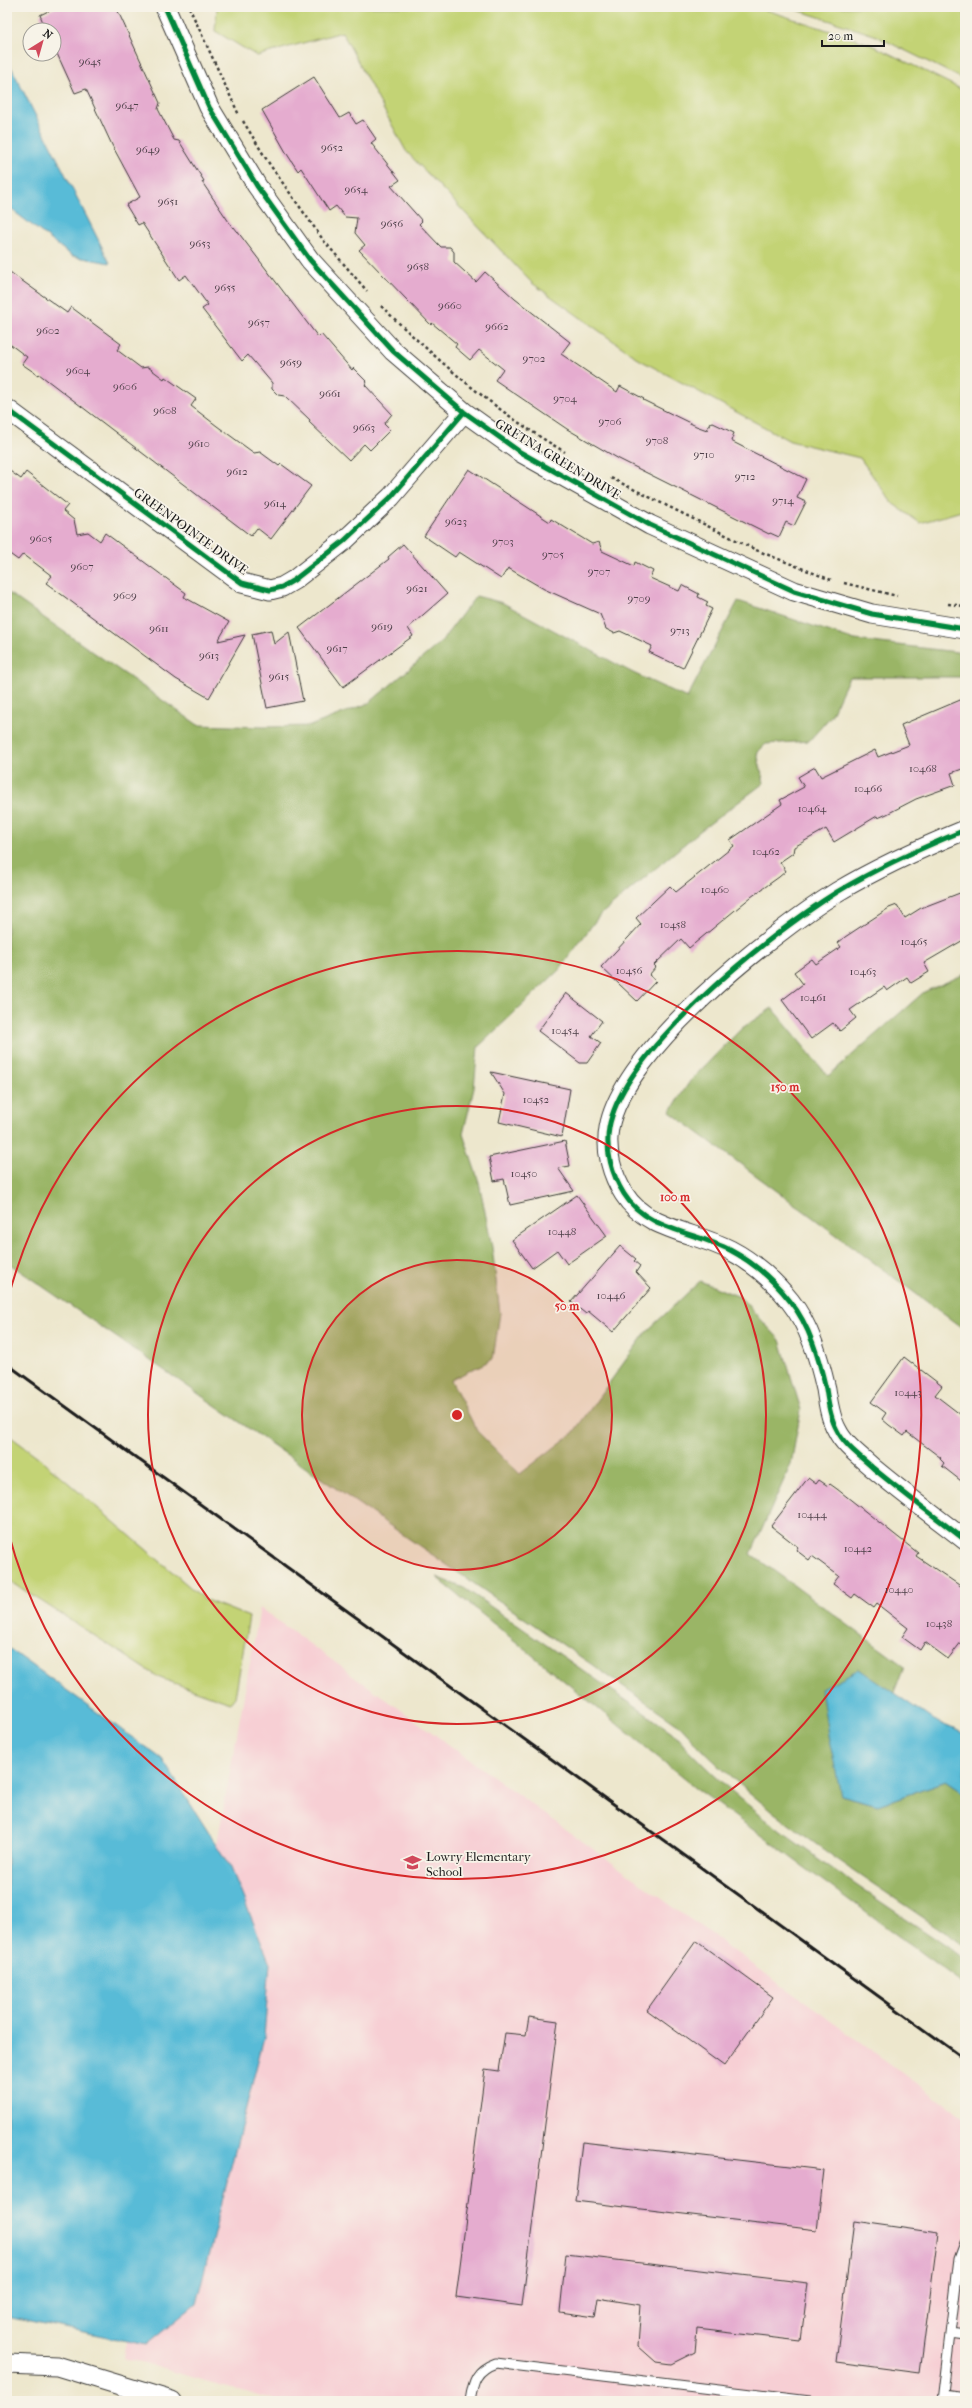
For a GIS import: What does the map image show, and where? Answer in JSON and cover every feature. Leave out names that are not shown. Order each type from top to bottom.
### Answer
[{"type":"street","name":"GRETNA GREEN DRIVE","points":[[165,7],[209,107],[257,186],[310,260],[393,351],[464,412],[520,452],[650,525],[794,591],[872,614],[965,629]]},
{"type":"street","name":"GREENPOINTE DRIVE","points":[[7,409],[242,583],[270,590],[282,587],[294,580],[344,541],[391,497],[464,412]]},
{"type":"street","points":[[965,830],[927,845],[836,892],[775,933],[738,964],[665,1035],[632,1077],[618,1101],[609,1128],[607,1149],[613,1171],[625,1196],[646,1216],[683,1233],[728,1248],[755,1266],[792,1302],[818,1356],[837,1430],[856,1453],[965,1540]]},
{"type":"street","points":[[7,2364],[57,2366],[172,2401]]},
{"type":"lane","points":[[965,2244],[959,2259],[961,2274],[950,2334],[942,2398],[965,2397]]},
{"type":"lane","points":[[950,2334],[965,2336]]},
{"type":"lane","points":[[470,2401],[477,2374],[482,2368],[496,2363],[810,2401]]},
{"type":"path","points":[[189,7],[238,113],[270,164],[324,241],[369,292]]},
{"type":"path","points":[[379,304],[424,347],[480,395],[533,433],[572,456]]},
{"type":"path","points":[[604,475],[756,550],[834,581]]},
{"type":"path","points":[[842,582],[899,596]]},
{"type":"path","points":[[944,604],[965,606]]},
{"type":"shaded area","name":"Lowry Elementary School","points":[[260,1608],[965,2118],[965,2401],[279,2401],[123,2358]]},
{"type":"green space","points":[[217,7],[757,7],[870,44],[965,91],[965,510],[920,523],[892,503],[860,458],[790,441],[640,360],[532,283],[406,151],[342,32],[257,56],[215,31]]},
{"type":"green space","points":[[788,7],[965,7],[965,80],[874,35]]},
{"type":"green space","points":[[7,592],[198,725],[264,727],[310,726],[369,703],[440,643],[476,596],[503,603],[633,673],[687,698],[738,601],[855,640],[965,653],[965,677],[849,677],[831,716],[809,741],[766,744],[757,753],[764,783],[700,831],[599,916],[559,970],[478,1047],[474,1088],[463,1134],[479,1182],[492,1247],[500,1313],[493,1359],[451,1380],[477,1431],[520,1474],[573,1433],[646,1332],[700,1281],[740,1297],[780,1340],[801,1410],[791,1464],[751,1554],[904,1666],[893,1695],[859,1669],[841,1795],[878,1805],[946,1781],[965,1794],[965,1946],[852,1870],[778,1816],[709,1757],[678,1724],[7,1262]]},
{"type":"green space","points":[[965,974],[965,1330],[670,1112],[690,1081],[742,1028],[772,1008],[828,1076],[924,992]]},
{"type":"green space","points":[[7,1434],[38,1457],[204,1599],[249,1617],[235,1697],[230,1703],[160,1678],[7,1579]]},
{"type":"green space","points":[[436,1577],[464,1588],[672,1732],[703,1765],[774,1826],[811,1854],[965,1959],[965,1985],[696,1788]]},
{"type":"water","points":[[7,59],[110,263],[72,256],[7,206]]},
{"type":"water","points":[[7,1647],[162,1759],[231,1868],[270,1963],[264,2037],[196,2304],[146,2345],[7,2316]]},
{"type":"water","points":[[859,1669],[933,1720],[965,1734],[965,1794],[946,1781],[878,1805],[841,1795],[828,1735],[821,1689]]},
{"type":"building","points":[[57,7],[116,7],[160,103],[158,109],[174,140],[179,141],[204,181],[202,182],[233,228],[234,227],[318,337],[321,334],[352,370],[353,368],[367,382],[365,385],[392,414],[384,424],[390,430],[370,450],[364,444],[349,460],[309,422],[310,420],[285,396],[278,395],[272,389],[272,383],[248,355],[242,361],[202,309],[208,305],[186,275],[179,280],[142,223],[138,225],[126,205],[140,197],[112,145],[86,89],[75,93],[61,62],[62,22],[43,22],[40,15]]},
{"type":"building","points":[[314,77],[340,118],[349,113],[356,124],[363,120],[376,139],[371,143],[400,180],[391,186],[422,221],[419,224],[441,247],[450,247],[454,252],[454,262],[476,282],[485,272],[515,299],[570,342],[561,354],[617,392],[620,386],[644,399],[643,400],[707,430],[711,422],[734,433],[731,441],[806,479],[797,498],[806,502],[794,526],[786,522],[779,537],[770,533],[769,534],[619,459],[567,429],[495,380],[503,369],[479,350],[470,360],[455,347],[457,344],[432,323],[431,325],[359,250],[365,245],[355,233],[357,218],[345,217],[336,206],[329,211],[301,168],[298,171],[262,110]]},
{"type":"building","points":[[7,270],[67,313],[71,307],[121,344],[117,350],[141,368],[148,367],[196,399],[191,406],[217,426],[254,453],[260,452],[279,466],[281,464],[311,486],[271,539],[257,528],[251,536],[39,374],[38,375],[22,364],[27,357],[7,342]]},
{"type":"building","points":[[7,469],[21,479],[26,472],[68,505],[63,511],[74,520],[77,534],[88,532],[100,541],[105,533],[186,593],[184,597],[229,622],[218,641],[245,635],[209,698],[176,679],[46,583],[52,576],[23,554],[18,560],[7,552]]},
{"type":"building","points":[[469,469],[550,522],[551,519],[592,544],[599,542],[602,551],[634,566],[635,562],[653,571],[650,578],[679,591],[682,585],[699,594],[698,597],[708,602],[706,606],[712,609],[683,668],[649,652],[652,646],[620,631],[614,633],[606,629],[600,614],[544,589],[508,568],[501,579],[459,552],[455,557],[424,536]]},
{"type":"building","points":[[403,544],[447,594],[408,628],[413,636],[343,687],[299,628],[389,559],[388,557]]},
{"type":"building","points":[[271,630],[274,644],[289,632],[303,701],[267,708],[252,634]]},
{"type":"building","points":[[965,698],[965,768],[951,773],[955,785],[916,799],[878,818],[877,816],[834,842],[826,829],[794,847],[793,853],[780,862],[786,871],[779,877],[751,897],[689,948],[681,939],[654,965],[656,967],[649,975],[656,981],[637,1001],[601,967],[641,924],[636,918],[670,886],[676,892],[734,846],[730,840],[782,804],[780,800],[804,787],[798,777],[815,767],[821,777],[875,750],[878,757],[909,745],[901,725]]},
{"type":"building","points":[[965,891],[965,939],[924,963],[929,972],[911,983],[907,977],[887,991],[884,987],[850,1010],[856,1018],[840,1031],[833,1023],[811,1039],[782,1000],[803,984],[794,972],[812,959],[816,964],[841,947],[838,943],[845,937],[889,908],[897,905],[905,918],[921,908]]},
{"type":"building","points":[[566,993],[602,1021],[591,1036],[601,1043],[587,1063],[580,1063],[538,1031]]},
{"type":"building","points":[[491,1072],[570,1089],[562,1137],[499,1122],[505,1094]]},
{"type":"building","points":[[565,1141],[570,1166],[558,1168],[574,1191],[510,1205],[504,1179],[494,1181],[489,1157]]},
{"type":"building","points":[[577,1195],[607,1236],[567,1264],[557,1250],[532,1268],[512,1240]]},
{"type":"building","points":[[620,1246],[636,1259],[634,1261],[640,1266],[636,1272],[651,1288],[613,1332],[588,1311],[586,1314],[571,1302]]},
{"type":"building","points":[[904,1357],[942,1386],[935,1395],[965,1418],[965,1484],[942,1466],[944,1463],[940,1459],[941,1458],[907,1432],[904,1436],[882,1419],[886,1413],[871,1402]]},
{"type":"building","points":[[808,1478],[816,1484],[819,1480],[828,1486],[830,1484],[918,1553],[916,1556],[965,1589],[965,1637],[948,1659],[925,1642],[920,1650],[902,1637],[908,1628],[877,1604],[874,1608],[855,1594],[852,1598],[833,1584],[839,1576],[812,1556],[809,1560],[796,1550],[798,1547],[771,1526]]},
{"type":"building","points":[[696,1941],[773,1997],[724,2066],[647,2010]]},
{"type":"building","points":[[529,2017],[558,2021],[522,2306],[456,2297],[485,2069],[499,2071],[505,2033],[526,2035]]},
{"type":"building","points":[[582,2142],[824,2170],[817,2230],[575,2201]]},
{"type":"building","points":[[854,2221],[938,2233],[920,2373],[836,2362]]},
{"type":"building","points":[[566,2254],[808,2283],[801,2341],[697,2329],[695,2352],[671,2364],[656,2362],[638,2346],[641,2305],[598,2298],[595,2317],[560,2312]]},
{"type":"railway","points":[[7,1364],[965,2059]]},
{"type":"cycle path","points":[[165,7],[209,107],[257,186],[310,260],[393,351],[464,412],[520,452],[650,525],[794,591],[872,614],[965,629]]},
{"type":"cycle path","points":[[7,409],[242,583],[270,590],[282,587],[294,580],[344,541],[391,497],[464,412]]},
{"type":"cycle path","points":[[965,830],[900,859],[837,892],[775,935],[739,964],[703,996],[669,1030],[641,1064],[620,1097],[609,1128],[608,1137],[610,1162],[613,1171],[620,1187],[633,1206],[658,1223],[717,1244],[739,1255],[763,1272],[784,1294],[803,1321],[813,1343],[833,1420],[844,1441],[884,1477],[965,1540]]},
{"type":"place","name":"Lowry Elementary School","points":[[413,1863]]}]
